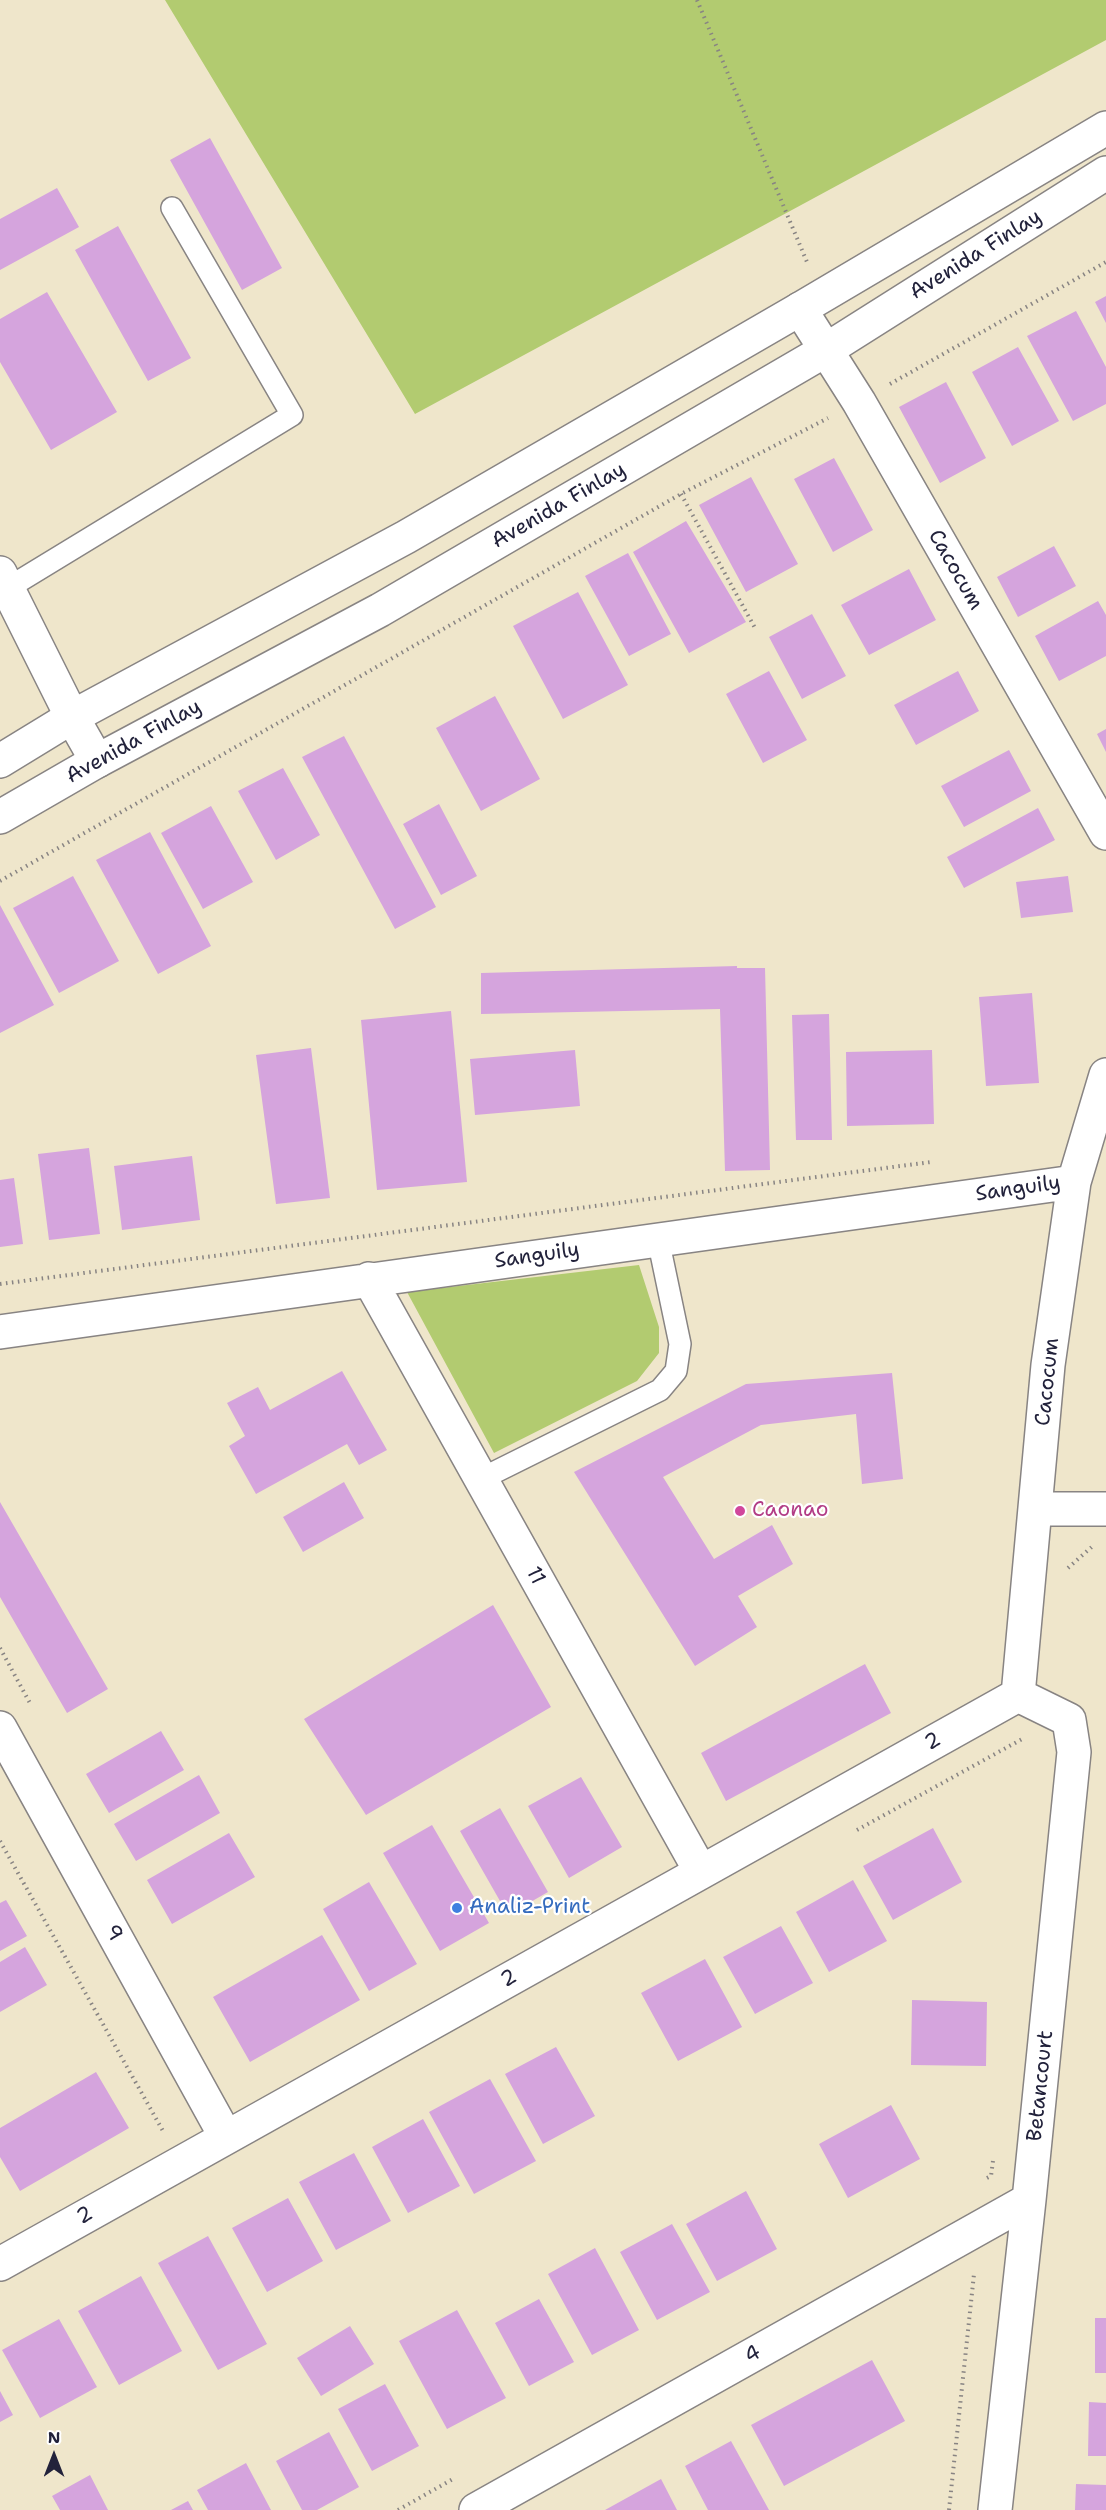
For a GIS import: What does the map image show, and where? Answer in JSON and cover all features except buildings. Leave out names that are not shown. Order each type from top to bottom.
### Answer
[{"type":"street","name":"Avenida Finlay","points":[[0,761],[72,717],[406,537],[801,309],[1106,128]]},
{"type":"street","name":"Avenida Finlay","points":[[0,817],[97,760],[380,610],[826,350],[1106,173]]},
{"type":"street","name":"Cacocum","points":[[801,309],[859,402],[1106,833]]},
{"type":"street","points":[[4,580],[72,717],[97,760]]},
{"type":"street","name":"Cacocum","points":[[1018,1695],[1048,1365],[1074,1182],[1106,1076]]},
{"type":"street","name":"Sanguily","points":[[0,1332],[1074,1182]]},
{"type":"street","name":"11","points":[[369,1279],[700,1872]]},
{"type":"street","points":[[1036,1509],[1106,1509]]},
{"type":"street","name":"2","points":[[0,2264],[1018,1695]]},
{"type":"street","name":"Betancourt","points":[[995,2510],[1074,1752],[1069,1720],[1018,1695]]},
{"type":"street","name":"9","points":[[0,1728],[226,2137]]},
{"type":"street","name":"4","points":[[476,2510],[1029,2200]]},
{"type":"lane","points":[[4,580],[292,415],[172,208]]},
{"type":"lane","points":[[481,1479],[660,1390],[676,1371],[680,1344],[658,1239]]},
{"type":"path","points":[[697,0],[807,262]]},
{"type":"path","points":[[0,881],[681,494],[859,402],[1106,262]]},
{"type":"path","points":[[681,494],[755,627]]},
{"type":"path","points":[[0,1284],[931,1162]]},
{"type":"path","points":[[0,1841],[163,2131],[153,2137]]},
{"type":"path","points":[[948,2510],[974,2272],[987,2225],[994,2153]]},
{"type":"path","points":[[981,2182],[991,2176]]},
{"type":"path","points":[[399,2510],[461,2475]]},
{"type":"green space","points":[[165,0],[1106,0],[1106,40],[415,414]]},
{"type":"green space","points":[[639,1265],[659,1327],[659,1353],[637,1381],[494,1453],[407,1292]]},
{"type":"place","name":"Caonao","points":[[740,1511]]},
{"type":"place","name":"Analiz-Print","points":[[457,1908]]}]
